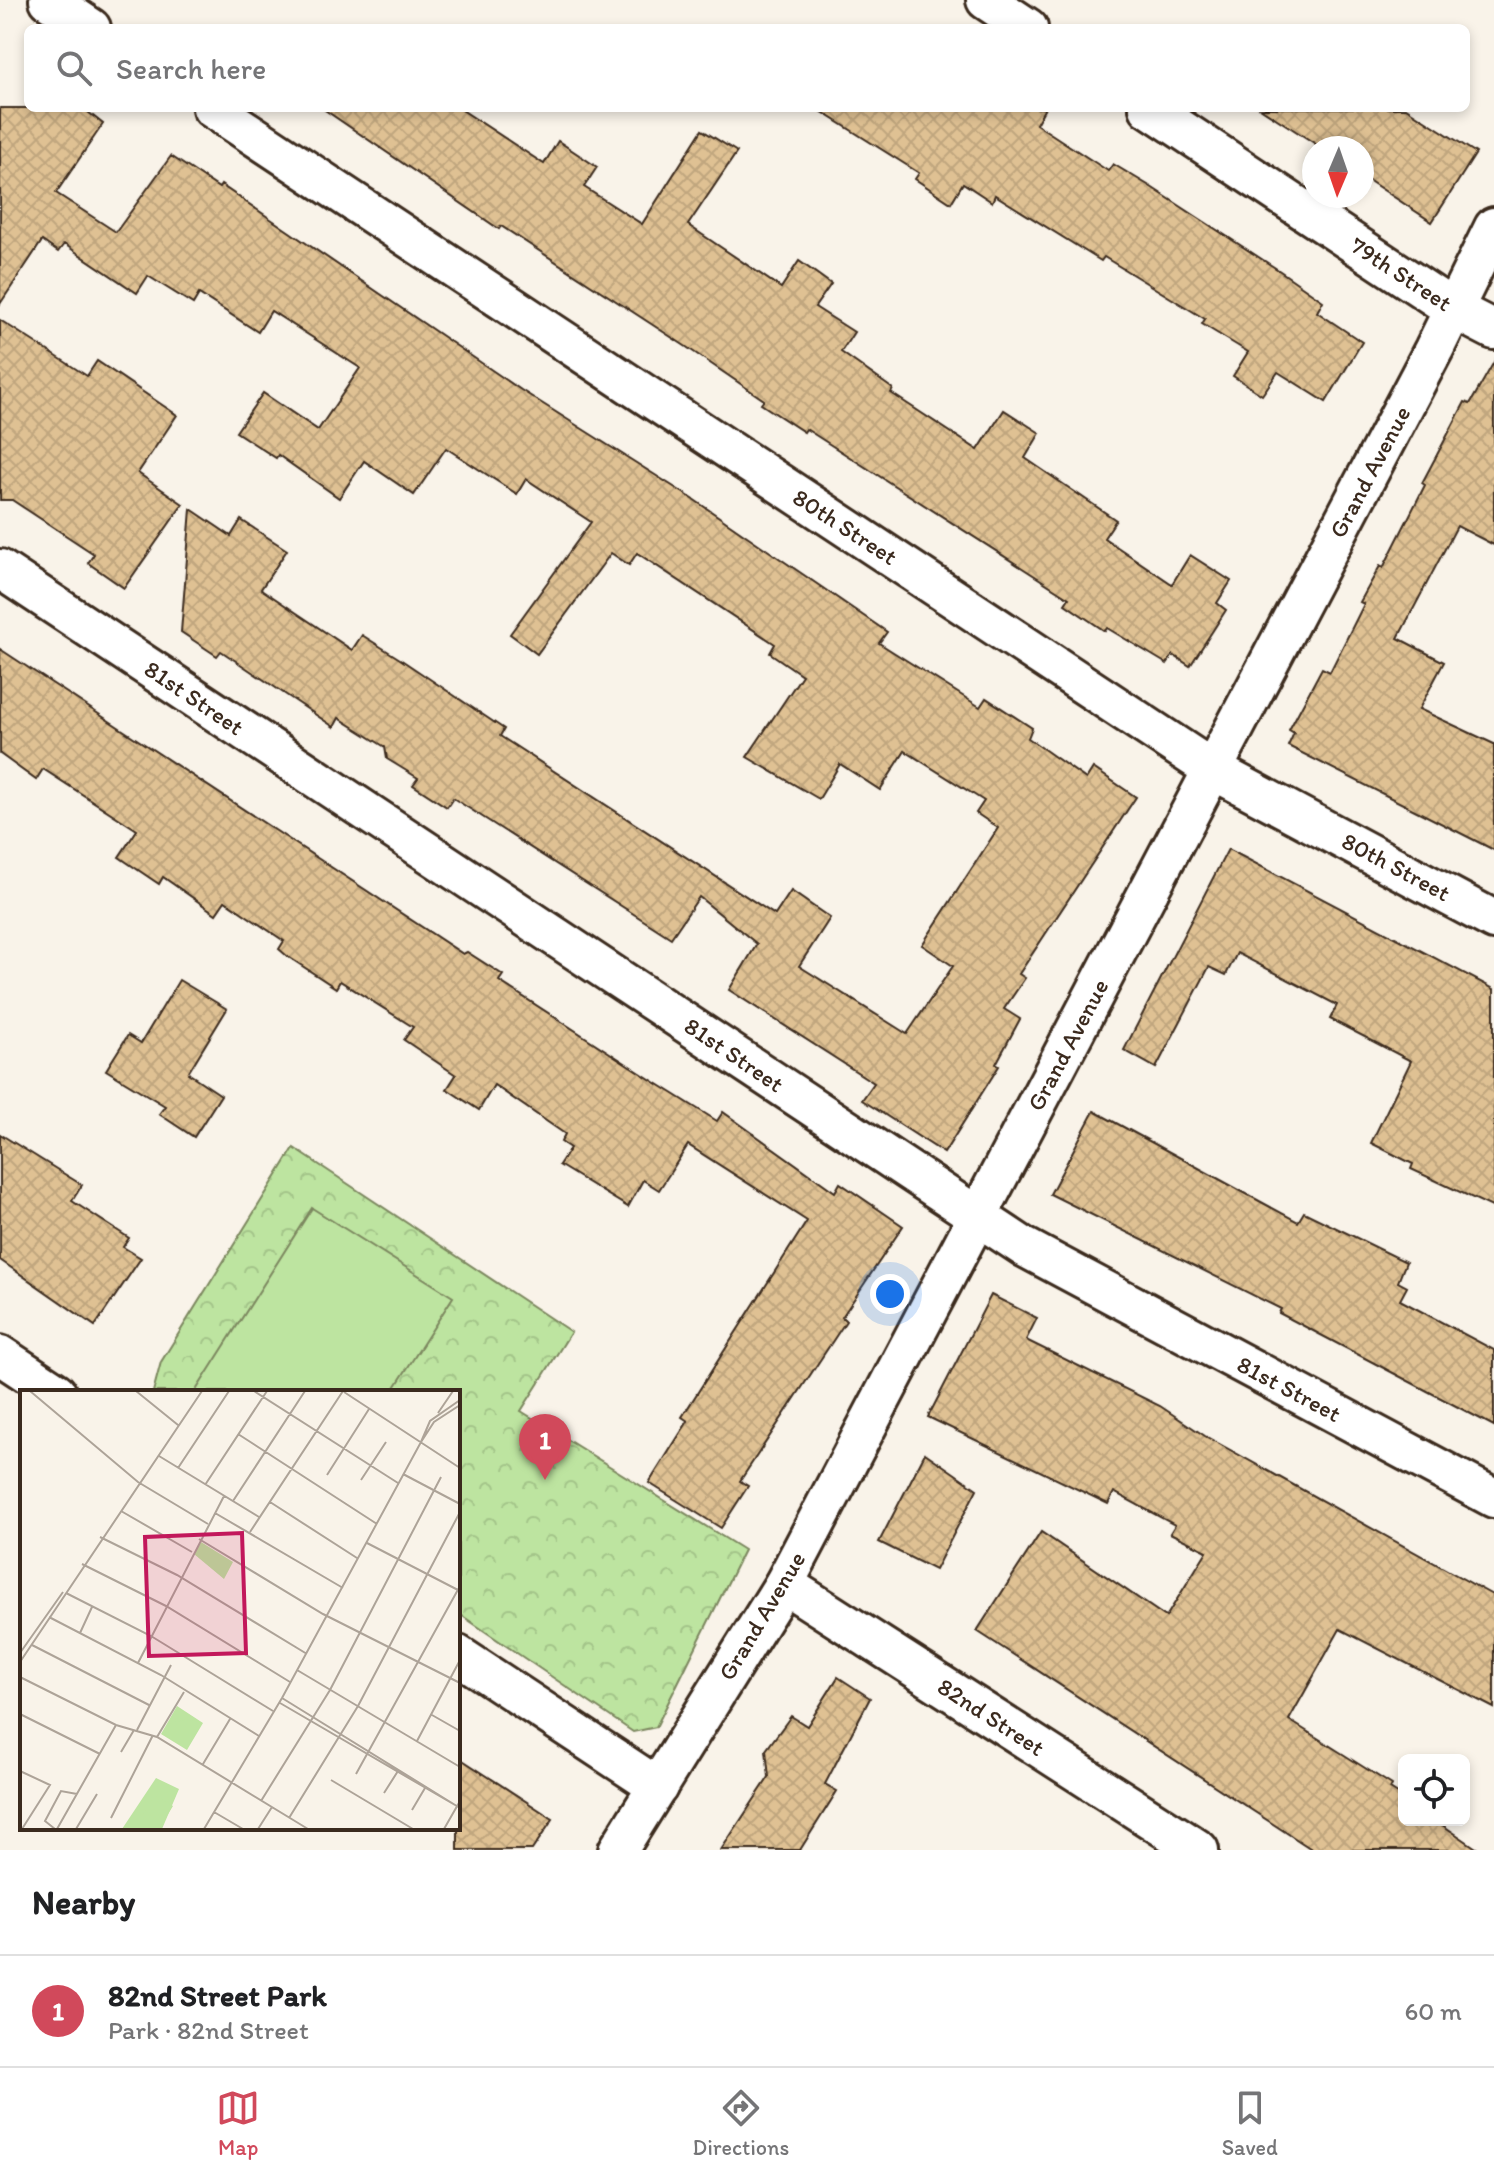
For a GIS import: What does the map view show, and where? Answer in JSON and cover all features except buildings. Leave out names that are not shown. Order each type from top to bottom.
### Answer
[{"type":"street","points":[[49,0],[85,24]]},
{"type":"street","points":[[986,0],[1022,24]]},
{"type":"street","name":"80th Street","points":[[218,112],[1213,770],[1494,920]]},
{"type":"street","name":"79th Street","points":[[1155,112],[1453,309],[1494,330]]},
{"type":"street","name":"Grand Avenue","points":[[618,1850],[784,1584],[1213,770],[1494,227]]},
{"type":"street","name":"81st Street","points":[[0,569],[1024,1247],[1494,1498]]},
{"type":"street","points":[[0,1355],[53,1390]]},
{"type":"street","name":"82nd Street","points":[[784,1584],[1199,1850]]},
{"type":"street","points":[[460,1656],[658,1787]]},
{"type":"green space","points":[[294,1148],[571,1332],[521,1411],[744,1550],[656,1727],[633,1732],[460,1614],[460,1390],[154,1390],[161,1362]]},
{"type":"green space","points":[[312,1208],[453,1297],[393,1390],[196,1390]]},
{"type":"place","name":"82nd Street Park","points":[[545,1480]]}]
